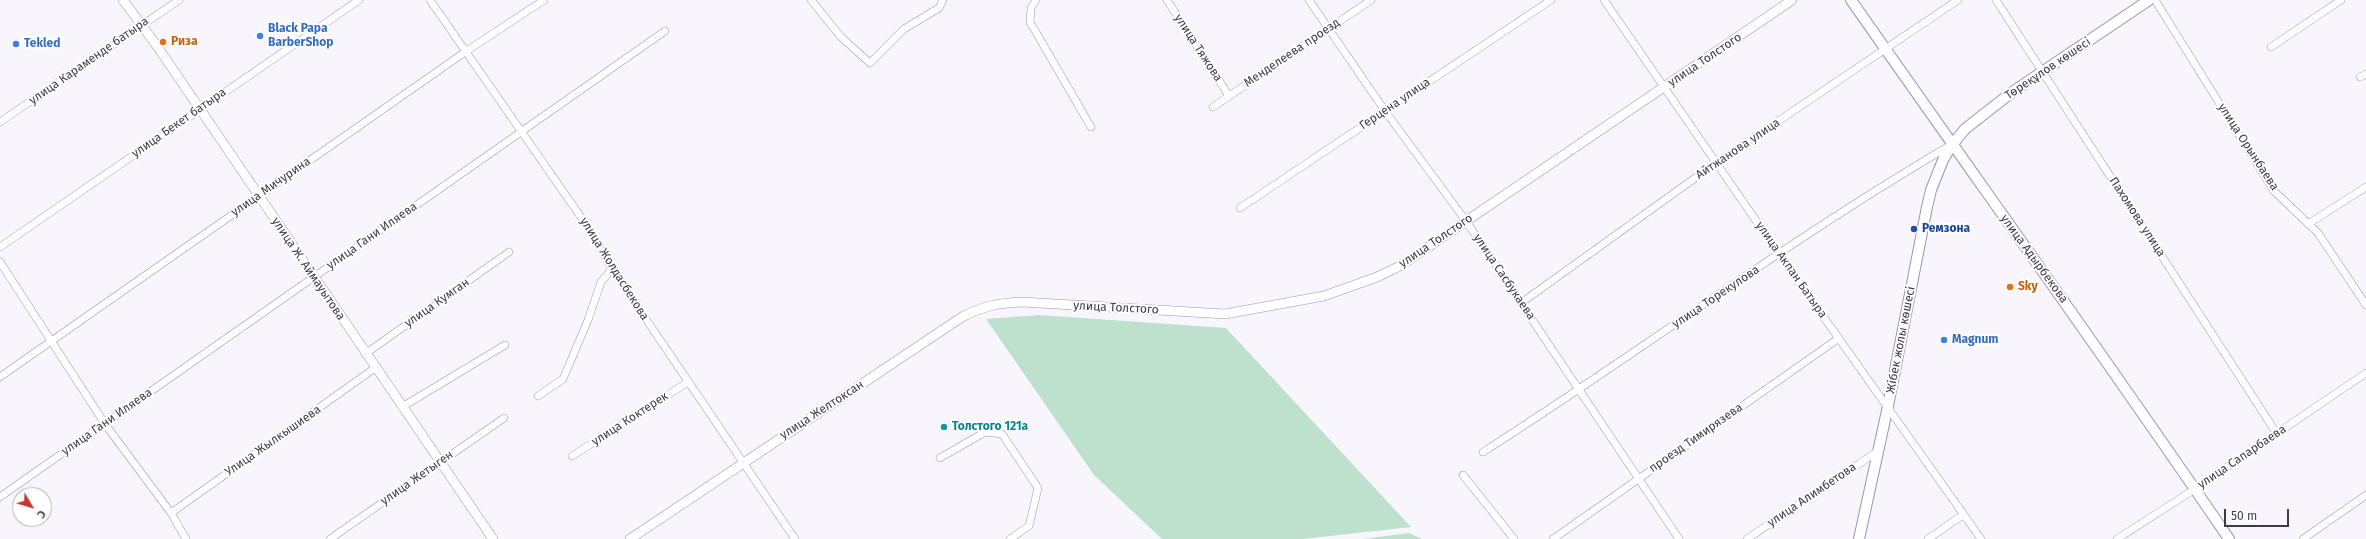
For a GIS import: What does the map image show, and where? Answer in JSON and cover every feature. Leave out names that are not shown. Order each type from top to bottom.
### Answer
[{"type":"main road","name":"улица Адырбекова","points":[[1851,0],[2063,298],[2229,539]]},
{"type":"main road","name":"Төреқұлов көшесі","points":[[1952,144],[1978,118],[2149,0]]},
{"type":"main road","name":"Жібек жолы көшесі","points":[[1859,539],[1888,406],[1930,196],[1937,174],[1952,144]]},
{"type":"street","name":"улица Ж. Аймауытова","points":[[124,0],[493,539]]},
{"type":"street","name":"улица Караменде батыра","points":[[0,122],[178,0]]},
{"type":"street","name":"улица Бекет батыра","points":[[0,247],[359,0]]},
{"type":"street","name":"улица Жолдасбекова","points":[[430,0],[520,132],[585,223],[612,269],[795,539]]},
{"type":"street","name":"улица Мичурина","points":[[0,377],[465,52],[544,0]]},
{"type":"street","points":[[811,0],[841,37],[870,63],[904,29],[939,8],[943,0]]},
{"type":"street","points":[[1036,0],[1031,8],[1030,22],[1092,127]]},
{"type":"street","name":"улица Тяжова","points":[[1167,0],[1228,96]]},
{"type":"street","name":"улица Сасбукаева","points":[[1309,0],[1385,111],[1466,221],[1679,539]]},
{"type":"street","name":"Менделеева проезд","points":[[1213,106],[1371,0]]},
{"type":"street","name":"Герцена улица","points":[[1240,208],[1551,0]]},
{"type":"street","name":"улица Акпан Батыра","points":[[1604,0],[1779,254],[1888,406],[1980,539]]},
{"type":"street","name":"улица Толстого","points":[[1022,302],[1225,314],[1324,296],[1377,277],[1400,266],[1792,0]]},
{"type":"street","name":"Айтжанова улица","points":[[1521,303],[1716,163],[1958,0]]},
{"type":"street","name":"Пахомова улица","points":[[1996,0],[2276,434]]},
{"type":"street","name":"улица Орынбаева","points":[[2154,0],[2274,190],[2318,233],[2366,305]]},
{"type":"street","points":[[2271,47],[2341,0]]},
{"type":"street","name":"улица Гани Иляева","points":[[0,497],[665,31]]},
{"type":"street","name":"улица Торекулова","points":[[1483,452],[1580,390],[1779,254],[1952,144]]},
{"type":"street","points":[[2308,224],[2366,186]]},
{"type":"street","name":"улица Кумган","points":[[365,354],[509,252]]},
{"type":"street","points":[[0,262],[52,340],[105,424],[171,513],[186,539]]},
{"type":"street","points":[[538,396],[563,379],[588,320],[600,282],[612,269]]},
{"type":"street","name":"улица Желтоксан","points":[[630,539],[742,462],[962,316],[981,307],[996,303],[1022,302]]},
{"type":"street","name":"проезд Тимирязева","points":[[1553,539],[1638,478],[1840,338]]},
{"type":"street","points":[[402,407],[505,345]]},
{"type":"street","name":"Улица Жылкышиева","points":[[171,513],[375,368]]},
{"type":"street","name":"улица Сапарбаева","points":[[2117,539],[2195,490],[2366,373]]},
{"type":"street","name":"улица Коктерек","points":[[572,456],[688,382]]},
{"type":"street","name":"улица Жетыген","points":[[330,539],[504,418]]},
{"type":"street","points":[[940,458],[985,432],[1002,434],[1038,488],[1029,526],[1010,539]]},
{"type":"street","name":"улица Алимбетова","points":[[1747,539],[1878,451]]},
{"type":"street","points":[[1463,475],[1514,539]]},
{"type":"street","points":[[2303,539],[2366,496]]},
{"type":"street","points":[[1928,539],[1963,515]]},
{"type":"green space","points":[[1039,315],[1226,328],[1411,527],[1303,539],[1162,539],[1094,475],[986,319]]},
{"type":"green space","points":[[1409,533],[1422,539],[1363,539]]},
{"type":"place","name":"Black Papa BarberShop","points":[[260,36]]},
{"type":"place","name":"Риза","points":[[163,42]]},
{"type":"place","name":"Tekled","points":[[16,44]]},
{"type":"place","name":"Ремзона","points":[[1914,229]]},
{"type":"place","name":"Sky","points":[[2010,287]]},
{"type":"place","name":"Magnum","points":[[1944,340]]},
{"type":"place","name":"Толстого 121а","points":[[944,427]]}]
